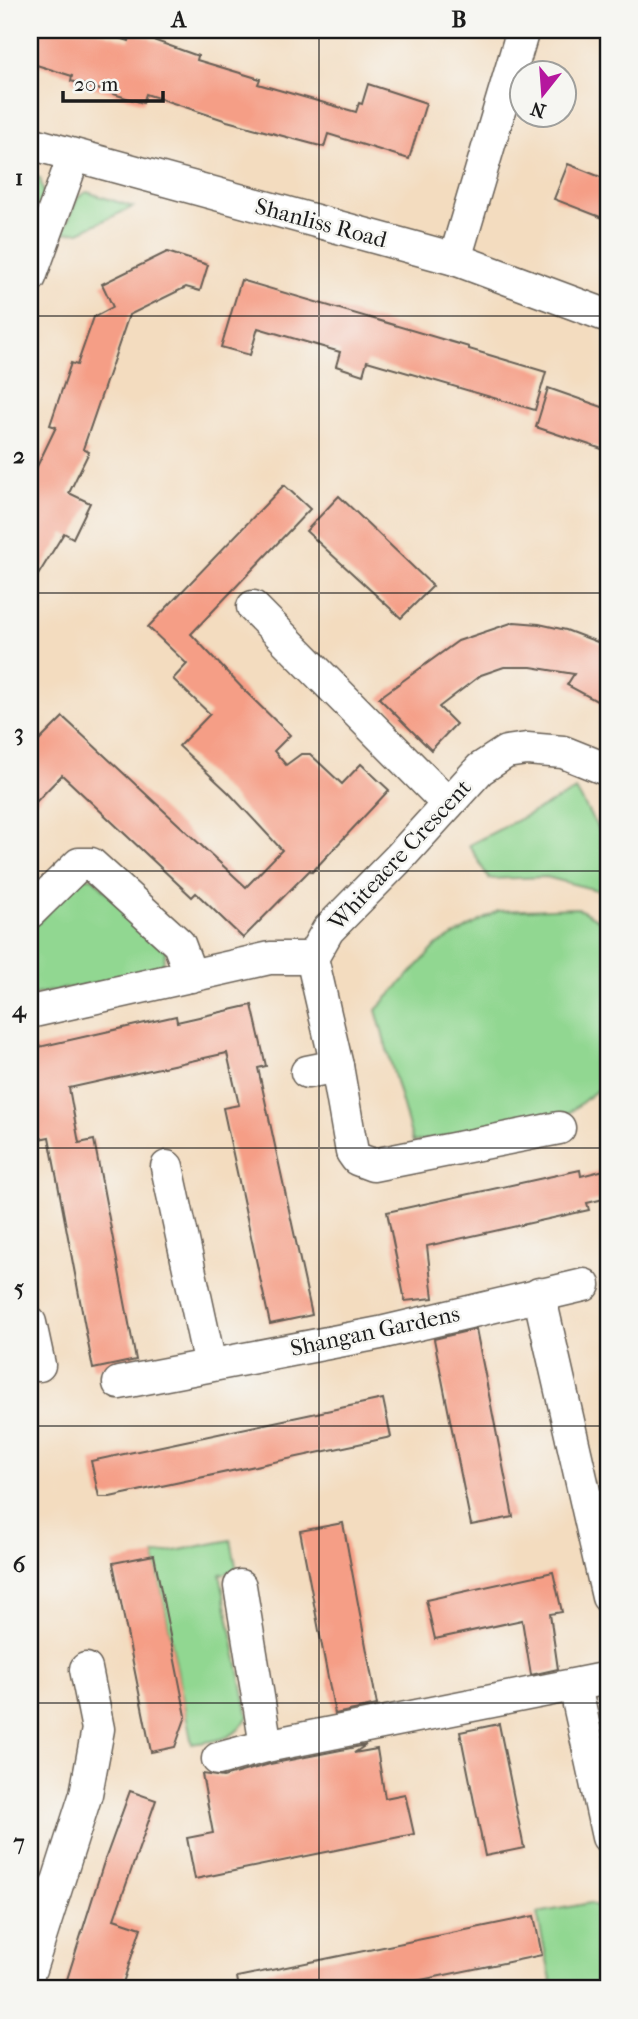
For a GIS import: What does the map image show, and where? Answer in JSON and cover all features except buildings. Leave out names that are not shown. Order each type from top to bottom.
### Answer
[{"type":"street","points":[[455,259],[523,30]]},
{"type":"street","name":"Shanliss Road","points":[[30,143],[455,259],[608,316]]},
{"type":"street","points":[[30,277],[74,156]]},
{"type":"street","points":[[254,607],[448,804]]},
{"type":"street","name":"Whiteacre Crescent","points":[[312,958],[328,930],[480,769],[506,752],[527,748],[563,752],[608,771]]},
{"type":"street","points":[[30,912],[79,864],[91,864],[179,944],[191,976]]},
{"type":"street","points":[[30,1012],[270,958],[312,958],[322,1069],[352,1152],[357,1159],[373,1165],[559,1128]]},
{"type":"street","points":[[167,1167],[210,1365]]},
{"type":"street","name":"Shangan Gardens","points":[[119,1383],[380,1333],[584,1285]]},
{"type":"street","points":[[539,1294],[608,1597]]},
{"type":"street","points":[[30,1323],[39,1365]]},
{"type":"street","points":[[240,1586],[265,1746]]},
{"type":"street","points":[[30,1969],[86,1794],[98,1729],[86,1669]]},
{"type":"street","points":[[218,1759],[265,1746],[608,1678]]},
{"type":"street","points":[[575,1686],[608,1837]]},
{"type":"green space","points":[[30,175],[40,178],[44,195],[31,224]]},
{"type":"green space","points":[[87,192],[133,207],[79,232],[63,233],[78,197]]},
{"type":"green space","points":[[576,790],[608,846],[608,893],[546,877],[489,879],[469,845]]},
{"type":"green space","points":[[80,877],[93,878],[166,951],[163,964],[151,974],[30,995],[30,931]]},
{"type":"green space","points":[[577,908],[608,925],[608,1086],[601,1087],[564,1117],[413,1142],[376,1010],[437,945],[498,911]]},
{"type":"green space","points":[[231,1540],[237,1571],[220,1574],[248,1716],[231,1735],[192,1744],[154,1555]]},
{"type":"green space","points":[[590,1903],[603,1911],[602,1949],[595,1989],[553,1989],[537,1913]]}]
